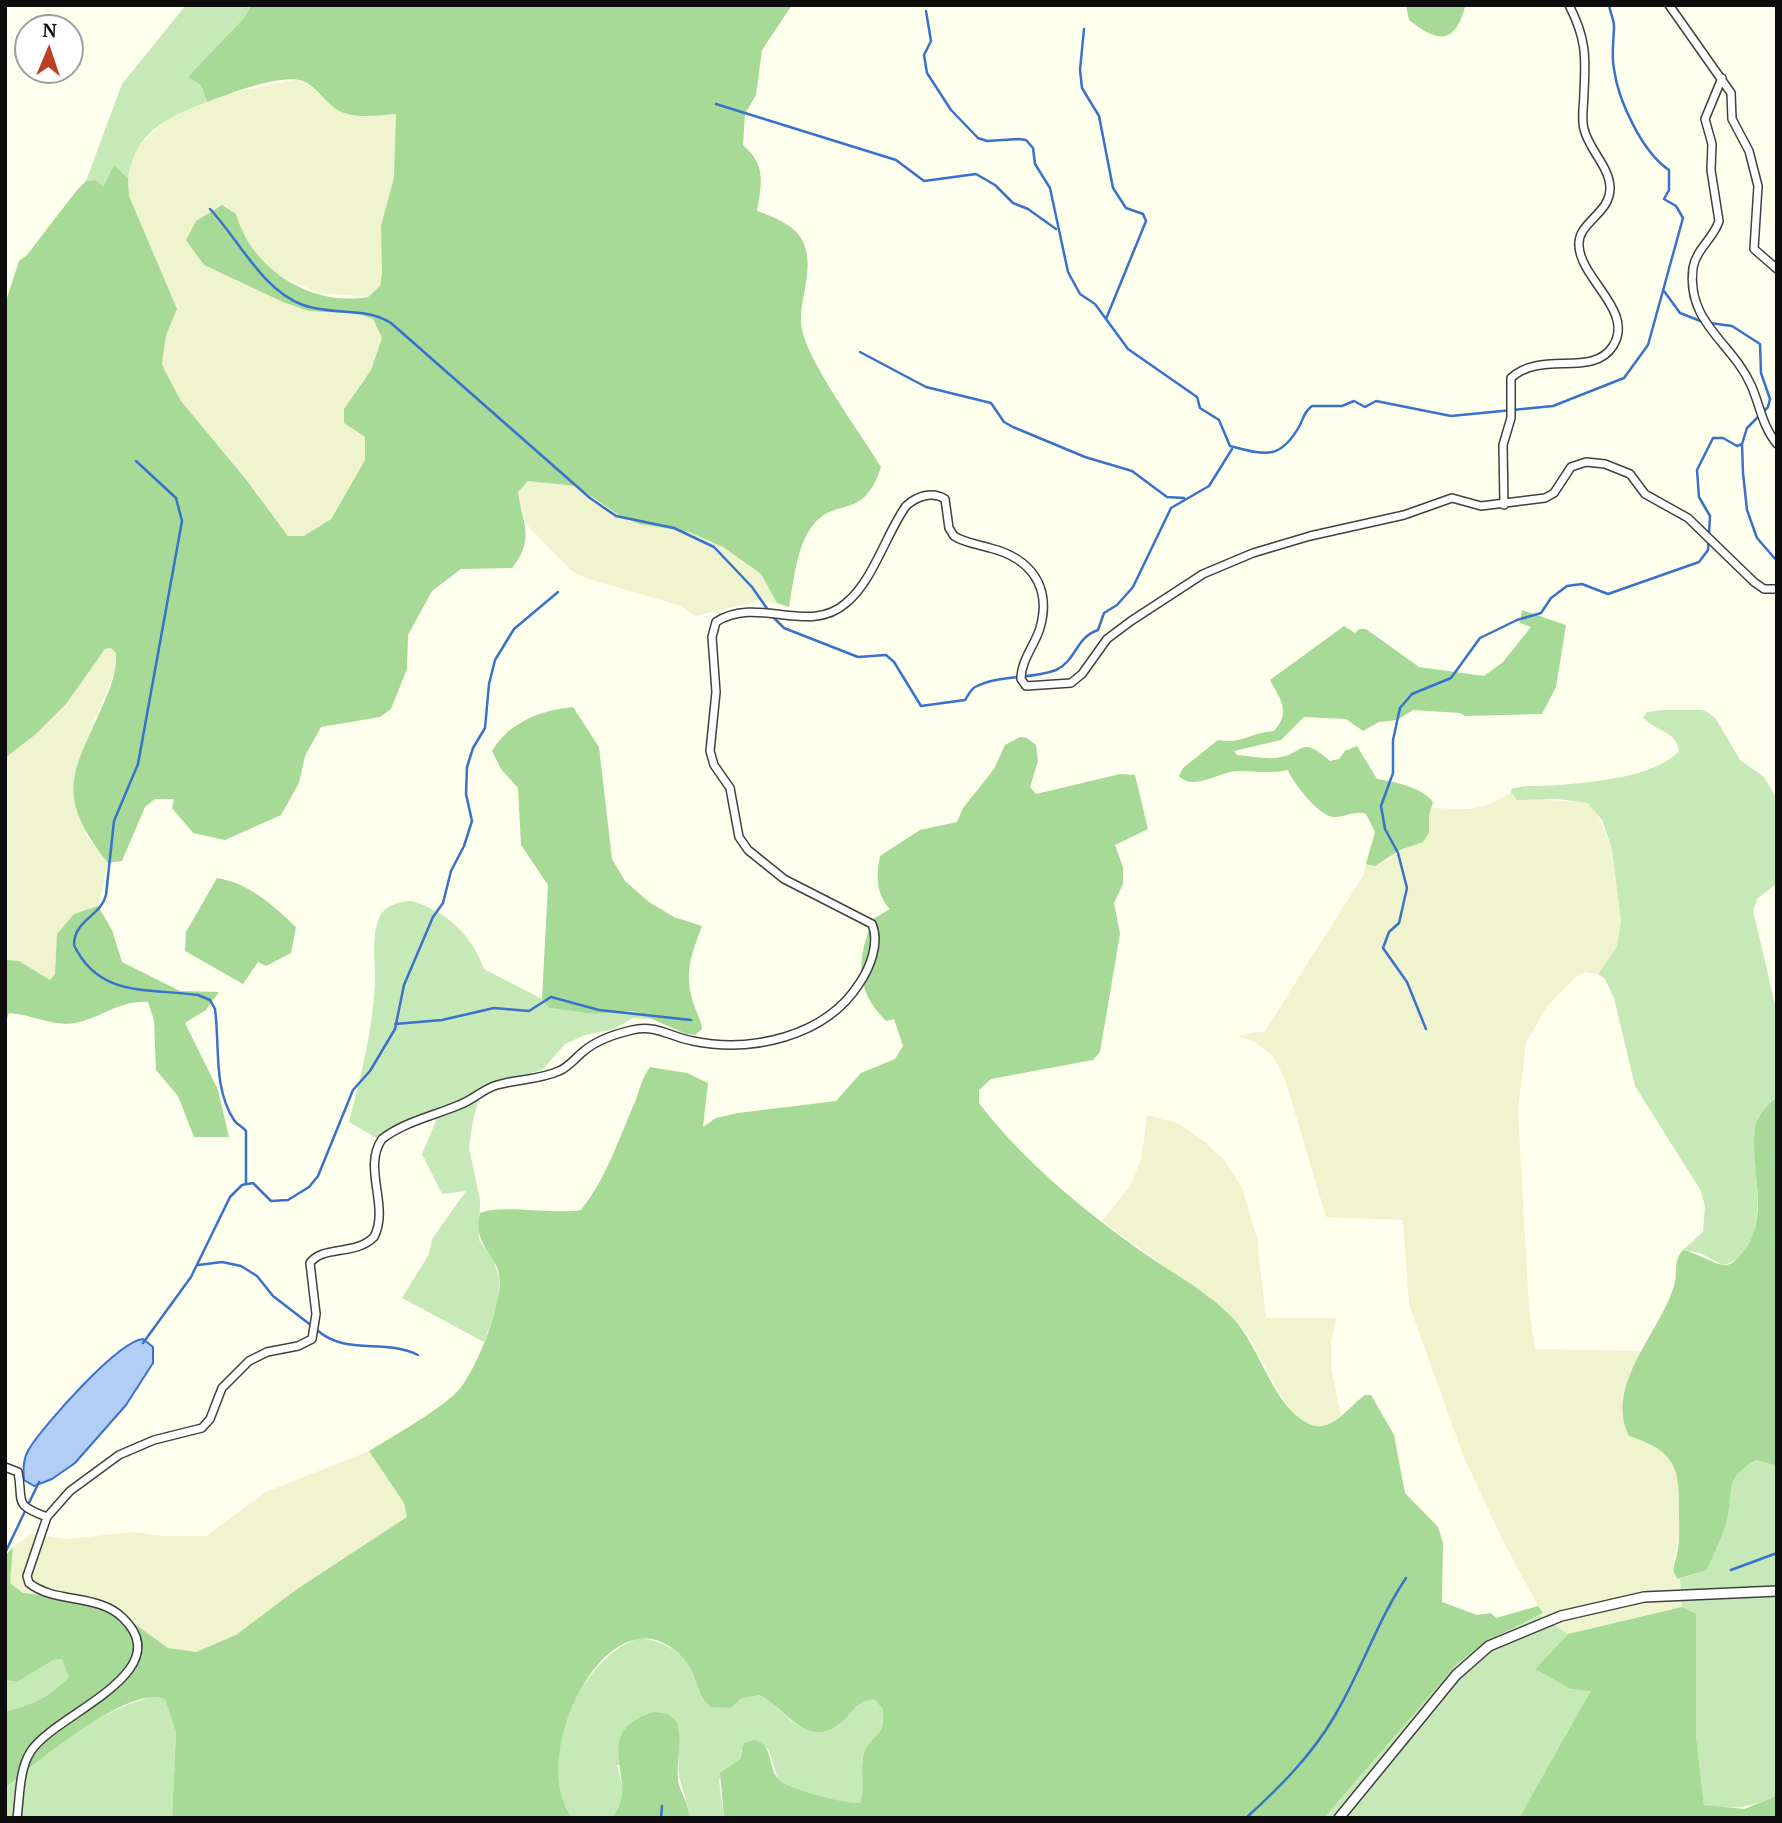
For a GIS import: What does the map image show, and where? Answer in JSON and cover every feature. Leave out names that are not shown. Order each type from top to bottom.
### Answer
[{"type":"street","points":[[1504,505],[1503,441],[1511,418],[1511,378],[1534,364],[1598,359],[1614,346],[1619,327],[1609,303],[1588,273],[1578,247],[1579,238],[1585,228],[1605,208],[1610,187],[1606,172],[1584,130],[1586,47],[1581,28],[1569,5]]},
{"type":"street","points":[[1669,5],[1731,93],[1732,119],[1754,163],[1759,196],[1754,249],[1777,269]]},
{"type":"street","points":[[1722,78],[1705,119],[1712,144],[1711,170],[1719,221],[1695,259],[1695,295],[1710,333],[1744,371],[1763,422],[1777,443]]},
{"type":"street","points":[[17,1818],[24,1768],[29,1753],[54,1727],[122,1680],[136,1659],[134,1636],[128,1623],[116,1611],[81,1599],[41,1590],[29,1583],[27,1576],[47,1517],[70,1491],[119,1455],[154,1440],[195,1431],[206,1424],[222,1388],[249,1361],[267,1352],[298,1346],[312,1339],[316,1314],[310,1263],[317,1256],[358,1249],[374,1237],[380,1213],[375,1156],[379,1142],[387,1136],[459,1106],[493,1086],[561,1070],[597,1042],[623,1032],[651,1027],[699,1042],[750,1044],[785,1037],[811,1027],[851,995],[870,963],[875,939],[872,924],[784,879],[748,850],[736,830],[730,788],[714,765],[710,751],[716,692],[712,637],[716,622],[743,612],[769,611],[803,618],[839,608],[857,590],[906,506],[918,498],[936,495],[945,499],[949,528],[954,536],[1012,555],[1035,572],[1041,587],[1043,617],[1021,678],[1026,686],[1062,685],[1082,674],[1107,639],[1203,574],[1253,553],[1310,536],[1404,515],[1452,498],[1481,506],[1504,505],[1550,495],[1577,464],[1605,464],[1630,474],[1645,494],[1684,515],[1754,582],[1764,589],[1777,589]]},
{"type":"street","points":[[5,1467],[18,1472],[19,1502],[47,1517]]},
{"type":"street","points":[[1339,1818],[1456,1675],[1489,1646],[1561,1616],[1644,1597],[1777,1591]]},
{"type":"green space","points":[[186,5],[251,5],[244,18],[189,77],[201,85],[207,102],[155,128],[138,149],[128,178],[114,165],[103,188],[96,180],[86,181],[122,84]]},
{"type":"green space","points":[[251,5],[792,5],[762,50],[756,95],[745,114],[743,145],[759,167],[760,192],[757,211],[790,227],[801,237],[804,244],[808,264],[801,313],[804,338],[822,375],[881,467],[866,495],[858,502],[822,516],[808,533],[797,564],[789,607],[777,603],[761,574],[723,547],[689,532],[639,524],[620,516],[576,486],[528,481],[518,492],[525,540],[519,558],[512,568],[461,569],[432,591],[408,635],[407,669],[391,709],[380,717],[321,727],[305,756],[299,783],[281,815],[225,840],[193,833],[172,808],[174,799],[155,799],[145,807],[122,861],[108,863],[80,820],[74,785],[83,750],[111,685],[116,653],[111,648],[105,649],[66,704],[36,734],[5,758],[5,304],[19,261],[27,255],[77,190],[86,181],[96,180],[103,187],[114,165],[128,178],[129,196],[177,309],[166,335],[162,363],[181,401],[245,478],[288,536],[304,536],[331,519],[365,460],[365,437],[344,423],[344,409],[371,370],[382,338],[373,319],[359,314],[309,311],[283,302],[204,265],[186,240],[196,221],[222,205],[236,214],[255,251],[269,267],[286,280],[325,296],[346,299],[368,297],[380,286],[382,274],[381,226],[394,177],[396,114],[347,114],[332,106],[307,83],[294,79],[269,82],[207,102],[201,85],[188,77],[244,18]]},
{"type":"green space","points":[[1406,5],[1465,7],[1461,20],[1450,34],[1436,36],[1409,20]]},
{"type":"green space","points":[[294,80],[303,81],[332,106],[396,114],[394,177],[381,226],[382,274],[380,286],[368,297],[318,293],[274,273],[261,261],[241,232],[236,214],[234,280],[309,311],[359,314],[373,319],[382,338],[371,370],[356,390],[344,423],[365,437],[365,460],[330,519],[304,537],[288,536],[246,478],[181,401],[164,369],[162,363],[166,335],[176,309],[129,196],[128,178],[131,160],[138,147],[170,116],[228,94]]},
{"type":"green space","points":[[528,481],[576,486],[594,501],[639,524],[689,532],[723,547],[761,574],[777,603],[757,601],[695,616],[681,606],[589,579],[572,571],[526,524],[518,492]]},
{"type":"green space","points":[[1522,610],[1566,625],[1556,687],[1542,714],[1465,716],[1460,713],[1413,710],[1397,720],[1379,722],[1363,731],[1346,719],[1304,717],[1281,740],[1234,751],[1237,755],[1276,758],[1307,747],[1330,761],[1339,759],[1345,751],[1357,746],[1377,779],[1422,792],[1433,802],[1429,816],[1429,833],[1423,842],[1400,850],[1375,866],[1366,864],[1375,832],[1366,814],[1337,817],[1327,815],[1307,798],[1288,770],[1238,771],[1192,782],[1179,776],[1183,768],[1218,740],[1240,740],[1274,731],[1283,712],[1281,700],[1270,680],[1344,626],[1355,633],[1359,629],[1366,629],[1419,667],[1484,676],[1503,662],[1531,627],[1520,623]]},
{"type":"green space","points":[[111,648],[116,653],[116,668],[86,741],[86,835],[108,863],[98,906],[74,914],[57,934],[55,974],[50,980],[19,961],[5,960],[5,758],[36,734],[65,704],[105,649]]},
{"type":"green space","points":[[573,707],[599,747],[612,859],[625,881],[649,902],[674,917],[702,926],[689,972],[690,991],[702,1029],[695,1035],[686,1034],[634,1011],[595,1014],[549,1008],[542,999],[548,885],[521,845],[518,788],[501,769],[492,751],[507,732],[527,719]]},
{"type":"green space","points":[[1702,710],[1709,713],[1716,719],[1740,760],[1764,777],[1777,799],[1777,883],[1758,898],[1753,910],[1777,1013],[1777,1097],[1763,1111],[1755,1128],[1756,1226],[1750,1244],[1740,1257],[1723,1265],[1700,1253],[1683,1250],[1703,1232],[1705,1207],[1701,1191],[1635,1086],[1614,998],[1605,979],[1598,974],[1617,946],[1621,921],[1612,849],[1602,820],[1588,803],[1557,799],[1517,800],[1511,793],[1511,789],[1523,787],[1623,777],[1669,760],[1679,751],[1674,740],[1643,718],[1647,712]]},
{"type":"green space","points":[[1020,737],[1027,738],[1036,745],[1038,761],[1030,787],[1036,794],[1120,774],[1135,775],[1148,829],[1115,845],[1123,867],[1123,884],[1114,903],[1120,934],[1100,1052],[1093,1060],[991,1079],[979,1090],[979,1103],[1031,1161],[1069,1196],[1227,1312],[1248,1339],[1274,1387],[1294,1414],[1307,1423],[1323,1426],[1338,1418],[1365,1395],[1371,1395],[1394,1435],[1405,1493],[1438,1527],[1443,1543],[1442,1602],[1477,1615],[1491,1613],[1496,1618],[1538,1606],[1543,1613],[1486,1642],[1458,1663],[1324,1818],[724,1818],[720,1773],[740,1759],[744,1743],[754,1740],[765,1746],[775,1774],[783,1783],[816,1795],[860,1803],[864,1753],[880,1731],[883,1709],[875,1700],[868,1700],[835,1727],[813,1731],[794,1722],[759,1695],[740,1699],[731,1708],[710,1707],[686,1661],[669,1646],[643,1638],[619,1646],[596,1666],[578,1694],[565,1727],[559,1761],[561,1793],[573,1818],[172,1818],[176,1732],[165,1699],[149,1697],[129,1703],[83,1729],[5,1788],[5,1711],[40,1699],[69,1677],[62,1659],[55,1659],[17,1682],[5,1680],[5,1556],[13,1547],[10,1583],[23,1593],[105,1603],[168,1648],[196,1652],[236,1635],[297,1589],[407,1517],[404,1503],[369,1451],[454,1395],[470,1374],[477,1359],[496,1309],[500,1282],[499,1272],[480,1234],[480,1213],[501,1209],[581,1210],[605,1172],[650,1067],[687,1073],[708,1083],[703,1127],[716,1118],[738,1113],[836,1101],[861,1073],[895,1059],[903,1046],[894,1019],[886,1021],[876,1009],[868,997],[862,973],[864,947],[873,919],[890,909],[878,884],[880,856],[920,830],[957,822],[963,808],[994,769],[1005,745]]},
{"type":"green space","points":[[1511,793],[1513,797],[1588,803],[1596,811],[1612,849],[1621,921],[1617,946],[1598,974],[1585,972],[1577,976],[1547,1006],[1526,1043],[1518,1110],[1529,1307],[1535,1349],[1643,1351],[1634,1366],[1624,1395],[1622,1412],[1625,1428],[1629,1436],[1658,1446],[1670,1459],[1677,1473],[1680,1490],[1679,1535],[1673,1566],[1680,1579],[1682,1607],[1568,1634],[1540,1615],[1542,1613],[1502,1539],[1463,1455],[1409,1304],[1403,1220],[1326,1217],[1285,1079],[1273,1056],[1253,1041],[1237,1036],[1265,1031],[1364,874],[1366,864],[1386,861],[1429,833],[1432,808],[1470,809],[1488,805]]},
{"type":"green space","points":[[217,878],[250,890],[296,927],[291,953],[266,966],[258,962],[243,984],[185,951],[186,932]]},
{"type":"green space","points":[[412,901],[436,911],[456,926],[472,945],[484,969],[542,999],[549,1008],[595,1014],[634,1011],[653,1019],[633,1018],[614,1029],[585,1035],[565,1044],[542,1070],[494,1082],[482,1088],[469,1148],[480,1200],[479,1240],[493,1259],[500,1280],[498,1304],[484,1342],[402,1298],[429,1254],[432,1239],[466,1191],[442,1194],[422,1154],[441,1109],[380,1140],[349,1122],[371,1020],[378,921],[387,908]]},
{"type":"green space","points":[[98,906],[112,930],[122,962],[180,991],[219,992],[206,1010],[185,1023],[218,1090],[229,1137],[194,1137],[178,1096],[156,1070],[154,1020],[148,1002],[119,1006],[75,1023],[58,1023],[9,1013],[5,1023],[5,960],[19,961],[50,980],[55,974],[57,934],[74,914]]},
{"type":"green space","points":[[1777,1097],[1777,1466],[1756,1460],[1739,1473],[1732,1485],[1725,1525],[1707,1570],[1678,1579],[1674,1570],[1679,1534],[1676,1473],[1666,1455],[1657,1448],[1629,1436],[1623,1417],[1624,1398],[1637,1360],[1667,1304],[1675,1281],[1678,1258],[1683,1250],[1725,1265],[1736,1259],[1749,1244],[1758,1213],[1755,1127],[1763,1110]]},
{"type":"green space","points":[[1147,1115],[1178,1123],[1206,1143],[1224,1160],[1242,1188],[1257,1238],[1266,1318],[1336,1318],[1331,1344],[1331,1368],[1341,1415],[1332,1424],[1321,1427],[1309,1425],[1293,1413],[1251,1340],[1227,1311],[1102,1221],[1130,1186],[1141,1160]]},
{"type":"green space","points":[[369,1451],[404,1503],[408,1517],[297,1589],[236,1635],[196,1652],[168,1648],[122,1618],[24,1593],[10,1583],[13,1547],[32,1534],[68,1539],[134,1532],[165,1536],[206,1536],[266,1492]]},
{"type":"green space","points":[[1756,1460],[1777,1466],[1777,1796],[1741,1807],[1715,1807],[1704,1805],[1696,1736],[1696,1615],[1682,1607],[1680,1579],[1707,1570],[1731,1480]]},
{"type":"green space","points":[[1682,1607],[1696,1614],[1696,1736],[1704,1805],[1744,1809],[1777,1796],[1777,1818],[1519,1818],[1591,1691],[1570,1689],[1535,1669],[1568,1634]]},
{"type":"green space","points":[[1540,1615],[1568,1634],[1535,1669],[1570,1689],[1592,1691],[1519,1818],[1324,1818],[1458,1663],[1486,1642]]},
{"type":"green space","points":[[640,1638],[659,1642],[683,1657],[695,1673],[704,1699],[710,1707],[731,1708],[739,1699],[759,1695],[804,1728],[822,1730],[838,1725],[855,1708],[868,1700],[880,1704],[884,1714],[881,1730],[863,1756],[863,1791],[860,1803],[841,1802],[818,1796],[778,1780],[769,1750],[758,1741],[741,1751],[740,1759],[719,1780],[724,1818],[689,1818],[680,1780],[679,1755],[617,1765],[622,1800],[616,1812],[611,1818],[573,1818],[561,1796],[556,1770],[559,1743],[568,1715],[581,1689],[598,1666],[618,1649]]},
{"type":"green space","points":[[55,1659],[62,1659],[66,1664],[69,1677],[40,1699],[5,1711],[5,1680],[17,1682]]},
{"type":"green space","points":[[158,1695],[165,1698],[176,1732],[172,1818],[5,1818],[5,1788],[96,1721],[136,1701]]},
{"type":"green space","points":[[654,1712],[667,1714],[677,1722],[678,1780],[689,1818],[611,1818],[620,1805],[622,1790],[619,1746],[623,1733],[633,1721]]},
{"type":"water","points":[[143,1339],[153,1347],[153,1363],[126,1405],[75,1463],[52,1479],[34,1486],[24,1480],[27,1453],[37,1437],[100,1368],[132,1343]]},
{"type":"waterway","points":[[926,11],[931,41],[924,55],[927,73],[951,110],[978,138],[987,141],[1026,140],[1033,148],[1035,164],[1050,188],[1068,272],[1080,294],[1095,304],[1128,349],[1197,397],[1200,408],[1219,420],[1230,446],[1262,453],[1278,450],[1286,445],[1312,406],[1342,406],[1354,401],[1365,407],[1376,401],[1451,416],[1553,406],[1624,378],[1648,345],[1683,218],[1676,206],[1664,199],[1669,190],[1669,170],[1659,162],[1641,138],[1620,95],[1613,63],[1614,26],[1609,5]]},
{"type":"waterway","points":[[1084,29],[1080,70],[1082,88],[1099,116],[1113,188],[1126,208],[1143,214],[1146,221],[1106,319]]},
{"type":"waterway","points":[[716,104],[896,160],[924,181],[976,174],[995,185],[1013,203],[1028,209],[1056,229]]},
{"type":"waterway","points":[[210,209],[263,276],[288,298],[314,308],[370,315],[391,323],[590,498],[616,516],[674,528],[714,547],[752,587],[768,610]]},
{"type":"waterway","points":[[1664,291],[1680,313],[1703,322]]},
{"type":"waterway","points":[[1710,323],[1732,326],[1760,344],[1761,373],[1770,399],[1768,407],[1747,428],[1742,444],[1743,473],[1747,510],[1757,538],[1777,561]]},
{"type":"waterway","points":[[860,352],[926,387],[991,403],[1004,422],[1013,427],[1085,457],[1132,471],[1167,497],[1184,498]]},
{"type":"waterway","points":[[1426,1029],[1407,982],[1383,948],[1389,932],[1399,923],[1407,888],[1398,853],[1385,829],[1381,806],[1393,773],[1393,740],[1400,708],[1412,694],[1451,678],[1480,638],[1517,620],[1541,613],[1551,598],[1567,586],[1582,584],[1608,594],[1699,562],[1708,550],[1710,516],[1699,497],[1697,470],[1713,438],[1723,438],[1737,446],[1742,444]]},
{"type":"waterway","points":[[772,616],[784,628],[858,657],[886,655],[894,662],[921,706],[965,700],[975,687],[994,680],[1056,670],[1068,661],[1085,638],[1098,630],[1104,613],[1117,605],[1133,587],[1171,508],[1209,486],[1232,449]]},
{"type":"waterway","points":[[136,461],[176,498],[182,521],[138,764],[114,821],[106,895],[99,908],[78,930],[74,945],[84,962],[111,982],[143,990],[198,995],[210,1000],[215,1009],[218,1066],[223,1094],[234,1120],[246,1131],[246,1183]]},
{"type":"waterway","points":[[143,1343],[191,1277],[230,1197],[242,1185],[253,1183],[271,1201],[288,1200],[309,1187],[318,1176],[353,1090],[370,1071],[395,1029],[404,985],[433,917],[443,903],[451,871],[464,846],[472,821],[466,794],[467,767],[473,748],[485,728],[489,684],[495,660],[514,629],[558,592]]},
{"type":"waterway","points":[[395,1024],[442,1020],[494,1008],[529,1011],[551,997],[599,1010],[691,1020]]},
{"type":"waterway","points":[[198,1265],[222,1262],[241,1266],[257,1276],[273,1296],[312,1326]]},
{"type":"waterway","points":[[317,1330],[340,1342],[405,1350],[418,1355]]},
{"type":"waterway","points":[[5,1553],[39,1482]]},
{"type":"waterway","points":[[1731,1570],[1777,1553]]},
{"type":"waterway","points":[[1246,1818],[1294,1770],[1325,1731],[1344,1700],[1386,1612],[1406,1578]]},
{"type":"waterway","points":[[661,1818],[662,1806]]}]
